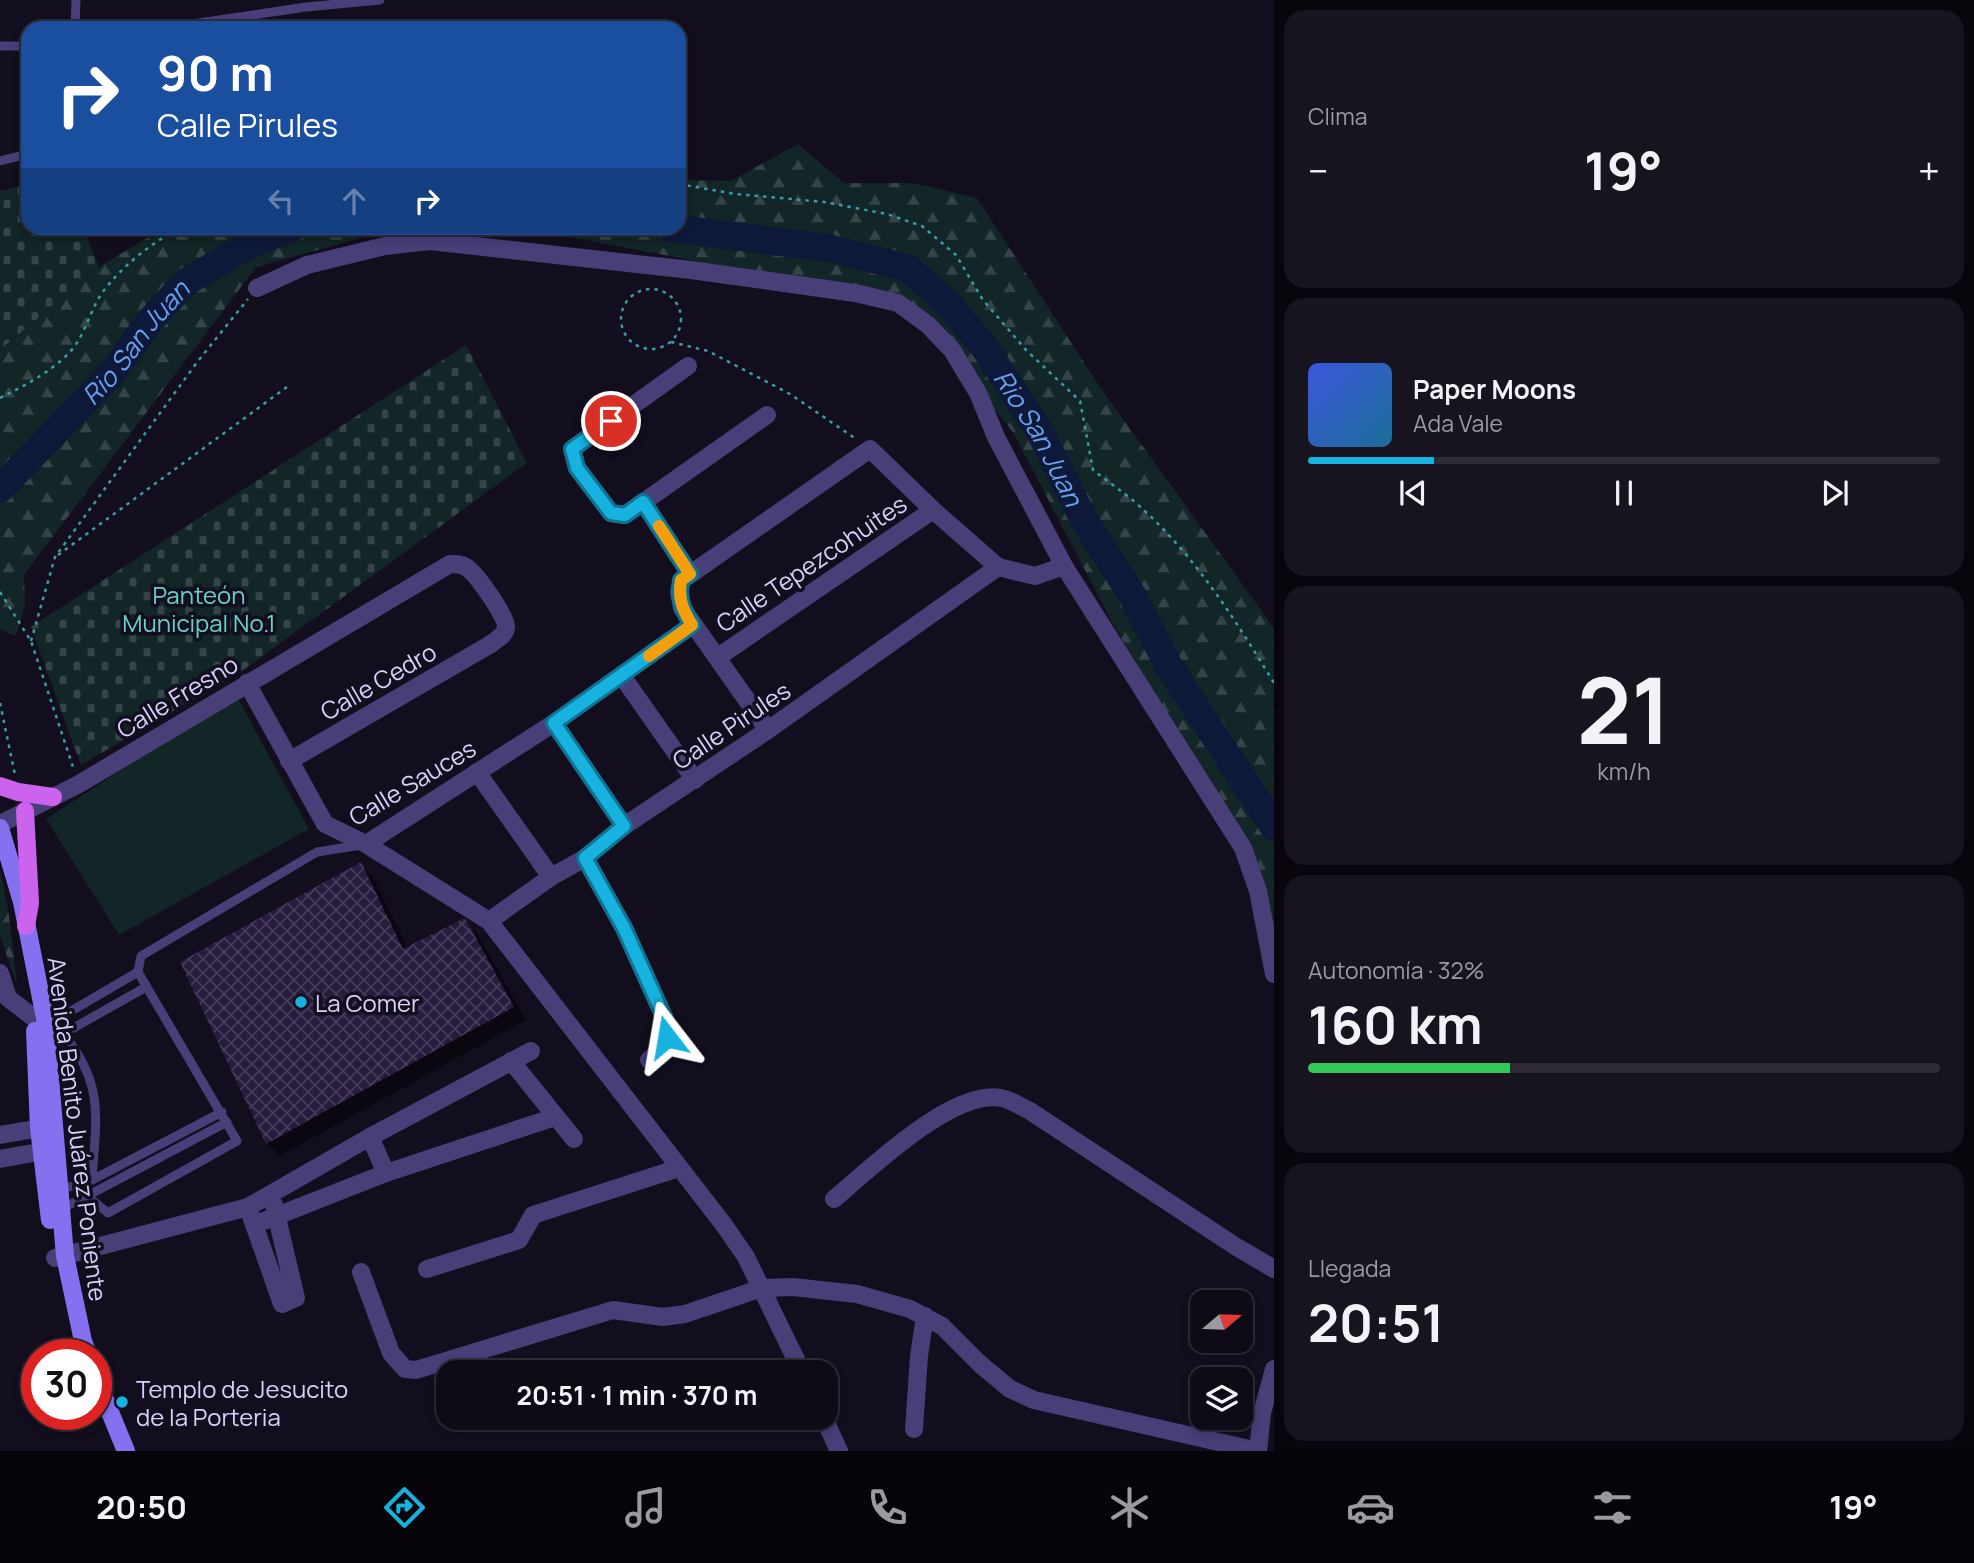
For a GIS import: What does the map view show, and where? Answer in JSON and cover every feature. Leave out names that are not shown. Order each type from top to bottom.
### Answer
[{"type":"main road","points":[[0,786],[18,792],[53,797]]},
{"type":"main road","points":[[25,811],[30,903],[26,926]]},
{"type":"main road","name":"Avenida Benito Juárez Poniente","points":[[0,826],[22,902],[39,1018],[48,1150],[70,1339]]},
{"type":"main road","name":"Avenida Benito Juárez Poniente","points":[[0,864],[47,1044],[46,1127]]},
{"type":"main road","name":"Avenida Benito Juárez Poniente","points":[[60,1257],[84,1339]]},
{"type":"main road","points":[[112,1424],[121,1450]]},
{"type":"main road","points":[[109,1430],[121,1450]]},
{"type":"street","points":[[257,288],[307,265],[385,246],[430,241],[691,270],[855,293],[898,303],[929,325],[952,350],[978,393],[996,437],[1064,565],[1243,848],[1258,891],[1274,974]]},
{"type":"street","points":[[688,366],[572,449],[577,468],[611,513],[625,515],[767,415]]},
{"type":"street","points":[[768,730],[718,657],[692,625],[682,608],[679,593],[686,577],[870,449],[933,510],[999,567],[1035,576],[1064,565]]},
{"type":"street","points":[[643,502],[686,577]]},
{"type":"street","name":"Calle Tepezcohuites","points":[[718,657],[933,510]]},
{"type":"street","name":"Calle Fresno","points":[[0,826],[79,784],[450,564],[461,564],[470,569],[503,615],[506,625],[504,634],[491,644]]},
{"type":"street","name":"Calle Pirules","points":[[489,921],[551,877],[585,858],[624,826],[768,730],[999,567]]},
{"type":"street","name":"Calle Sauces","points":[[366,844],[554,723],[692,625]]},
{"type":"street","name":"Calle Cedro","points":[[289,761],[491,644]]},
{"type":"street","points":[[622,676],[695,780]]},
{"type":"street","points":[[247,683],[324,824],[366,844],[489,921],[724,1225],[746,1257],[796,1360]]},
{"type":"street","points":[[554,723],[624,826]]},
{"type":"street","points":[[477,772],[551,877]]},
{"type":"street","points":[[585,858],[624,928],[665,1019],[667,1037],[649,1060]]},
{"type":"street","points":[[0,973],[8,998],[39,1018]]},
{"type":"street","points":[[60,1257],[248,1207],[370,1137],[531,1051]]},
{"type":"street","points":[[510,1061],[574,1139]]},
{"type":"street","points":[[834,1199],[932,1119],[972,1100],[1004,1098],[1030,1111],[1274,1269]]},
{"type":"street","points":[[254,1225],[386,1173],[555,1117]]},
{"type":"street","points":[[0,1135],[46,1127]]},
{"type":"street","points":[[370,1137],[386,1173]]},
{"type":"street","points":[[0,1159],[48,1150]]},
{"type":"street","points":[[427,1269],[519,1240],[533,1215],[679,1168]]},
{"type":"street","points":[[248,1207],[282,1304],[296,1298],[278,1214],[271,1195]]},
{"type":"street","points":[[362,1272],[391,1353],[405,1369],[416,1370],[613,1310],[663,1317],[685,1314],[762,1288],[793,1287],[857,1294],[925,1316],[942,1326],[1010,1389],[1034,1400],[1258,1451],[1262,1413],[1274,1369]]},
{"type":"street","points":[[914,1429],[925,1316]]},
{"type":"street","points":[[829,1430],[839,1451]]},
{"type":"lane","points":[[75,21],[76,0]]},
{"type":"lane","points":[[212,21],[306,7],[380,0]]},
{"type":"lane","points":[[0,46],[21,46]]},
{"type":"lane","points":[[0,161],[21,156]]},
{"type":"lane","name":"Calle Sauces","points":[[39,1018],[61,1017],[138,972],[141,956],[317,852],[366,844]]},
{"type":"lane","points":[[87,1196],[108,1213],[237,1141],[138,972]]},
{"type":"lane","points":[[47,1044],[146,987]]},
{"type":"lane","points":[[63,1033],[82,1058],[90,1076],[96,1108],[92,1180]]},
{"type":"lane","points":[[53,1192],[92,1180],[224,1117]]},
{"type":"lane","points":[[55,1211],[87,1196],[224,1117]]},
{"type":"path","points":[[686,185],[735,194],[824,202],[887,214],[922,226],[956,255],[983,300],[1027,350],[1080,401],[1093,470],[1136,503],[1181,550],[1222,600],[1274,683]]},
{"type":"path","points":[[0,398],[30,384],[69,353],[88,325],[101,295],[149,247],[166,235]]},
{"type":"path","points":[[31,641],[55,557],[198,361],[257,288]]},
{"type":"path","points":[[671,341],[678,334],[681,324],[678,305],[672,297],[655,288],[645,289],[628,299],[623,307],[622,327],[626,336],[634,343],[653,349],[671,341],[708,351],[790,394],[870,449]]},
{"type":"path","points":[[55,557],[291,384]]},
{"type":"path","points":[[0,592],[31,641],[79,784]]},
{"type":"path","points":[[0,702],[18,792]]},
{"type":"green space","points":[[798,144],[844,183],[913,183],[977,198],[1100,387],[1274,628],[1274,966],[1257,864],[1114,626],[1013,432],[900,295],[749,271],[559,235],[686,235],[686,180],[731,181]]},
{"type":"green space","points":[[21,186],[21,235],[86,235],[99,267],[0,350],[0,191]]},
{"type":"green space","points":[[152,235],[412,235],[368,236],[256,267],[24,575],[25,605],[16,636],[0,629],[0,350],[99,267]]},
{"type":"green space","name":"Panteón Municipal No.1","points":[[466,345],[527,463],[242,671],[81,765],[31,627]]},
{"type":"green space","points":[[236,695],[309,829],[119,935],[46,819]]},
{"type":"green space","points":[[0,869],[9,916],[17,985],[0,936]]},
{"type":"building","points":[[361,862],[403,949],[465,918],[514,1007],[266,1144],[180,962]]},
{"type":"waterway","name":"Rio San Juan","points":[[686,230],[828,248],[908,268],[949,305],[985,348],[1041,434],[1084,520],[1132,595],[1170,668],[1274,827]]},
{"type":"waterway","name":"Rio San Juan","points":[[0,489],[113,372],[149,322],[186,282],[249,245],[274,235]]},
{"type":"slow traffic","points":[[649,656],[692,625],[682,608],[679,593],[681,580],[690,574],[659,526]]},
{"type":"place","name":"La Comer","points":[[301,1002]]},
{"type":"place","name":"Templo de Jesucito de la Porteria","points":[[122,1402]]},
{"type":"route","points":[[611,421],[572,449],[573,458],[577,468],[611,513],[617,516],[625,515],[643,502],[690,574],[681,580],[679,593],[682,608],[692,625],[554,723],[624,826],[585,858],[624,928],[665,1019],[667,1037]]}]
